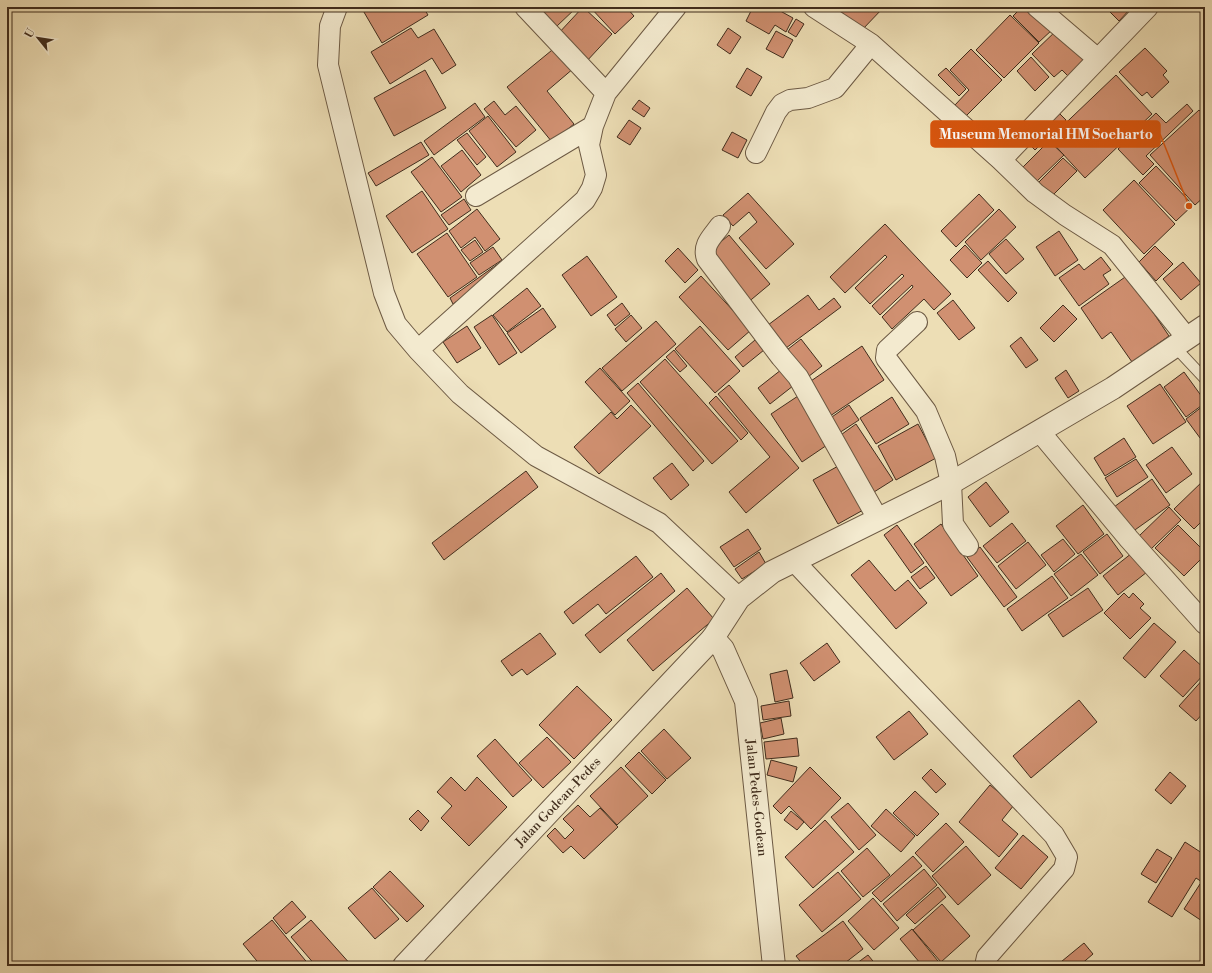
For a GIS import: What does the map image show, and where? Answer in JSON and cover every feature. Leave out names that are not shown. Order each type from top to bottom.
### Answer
[{"type":"street","points":[[337,7],[330,26],[328,65],[384,293],[396,324],[418,350],[460,394],[536,456],[660,523],[739,598]]},
{"type":"street","points":[[525,7],[606,93]]},
{"type":"street","points":[[418,350],[585,200],[592,188],[596,175],[589,145],[593,126],[606,93],[676,7]]},
{"type":"street","points":[[1037,7],[1098,59]]},
{"type":"street","points":[[1001,160],[1148,7]]},
{"type":"street","points":[[817,8],[871,44],[1001,160],[1034,193],[1112,245],[1181,342]]},
{"type":"street","points":[[756,153],[776,112],[782,104],[790,100],[808,98],[834,88],[871,44]]},
{"type":"street","points":[[476,196],[593,126]]},
{"type":"street","points":[[720,226],[706,244],[704,252],[707,260],[798,377],[878,519]]},
{"type":"street","points":[[916,322],[887,350],[886,358],[926,411],[945,456],[951,483],[953,524],[968,546]]},
{"type":"street","name":"Jalan Godean-Pedes","points":[[404,966],[712,638],[739,598],[772,572],[951,483],[1040,432],[1205,326]]},
{"type":"street","points":[[1040,432],[1129,538],[1205,624]]},
{"type":"street","points":[[794,561],[1054,834],[1067,856],[1064,869],[987,957],[985,966]]},
{"type":"street","name":"Jalan Pedes-Godean","points":[[712,638],[723,650],[746,701],[774,966]]},
{"type":"lane","points":[[1181,342],[1205,379]]},
{"type":"building","points":[[361,7],[408,7],[409,9],[413,7],[423,7],[428,15],[382,43]]},
{"type":"building","points":[[538,7],[577,7],[557,26]]},
{"type":"building","points":[[583,7],[612,34],[585,63],[557,35]]},
{"type":"building","points":[[590,7],[626,7],[634,16],[615,34]]},
{"type":"building","points":[[753,7],[773,7],[793,18],[786,32],[775,25],[769,34],[746,21]]},
{"type":"building","points":[[836,7],[884,7],[861,31]]},
{"type":"building","points":[[1022,7],[1031,7],[1053,29],[1039,42],[1013,16]]},
{"type":"building","points":[[1105,7],[1132,7],[1119,21]]},
{"type":"building","points":[[1010,15],[1039,43],[1004,78],[976,50]]},
{"type":"building","points":[[796,19],[804,24],[796,37],[788,32]]},
{"type":"building","points":[[411,28],[418,38],[434,29],[456,65],[442,74],[432,58],[390,84],[371,52]]},
{"type":"building","points":[[728,28],[741,37],[730,54],[717,45]]},
{"type":"building","points":[[1059,28],[1089,60],[1070,78],[1062,70],[1054,77],[1032,54]]},
{"type":"building","points":[[776,31],[793,40],[783,58],[766,49]]},
{"type":"building","points":[[557,46],[574,68],[547,91],[574,124],[552,142],[507,87]]},
{"type":"building","points":[[1145,48],[1167,71],[1163,75],[1169,82],[1152,98],[1147,92],[1142,96],[1119,72]]},
{"type":"building","points":[[971,49],[1002,80],[966,116],[955,105],[969,90],[950,70]]},
{"type":"building","points":[[1031,57],[1049,77],[1035,91],[1017,71]]},
{"type":"building","points":[[747,68],[762,77],[751,96],[736,87]]},
{"type":"building","points":[[946,68],[966,89],[959,96],[938,75]]},
{"type":"building","points":[[425,70],[446,108],[394,136],[374,98]]},
{"type":"building","points":[[1116,75],[1152,114],[1085,178],[1049,139]]},
{"type":"building","points":[[639,100],[650,108],[644,117],[632,109]]},
{"type":"building","points":[[494,101],[505,115],[516,106],[536,130],[516,147],[484,109]]},
{"type":"building","points":[[475,103],[485,117],[434,155],[424,141]]},
{"type":"building","points":[[1187,104],[1193,111],[1146,156],[1154,164],[1143,175],[1118,149],[1156,113],[1166,123]]},
{"type":"building","points":[[1055,109],[1066,120],[1035,150],[1024,139]]},
{"type":"building","points":[[1199,110],[1205,116],[1205,196],[1195,205],[1150,155]]},
{"type":"building","points":[[488,116],[516,152],[497,167],[469,131]]},
{"type":"building","points":[[629,120],[641,128],[630,145],[617,137]]},
{"type":"building","points":[[732,132],[747,140],[738,158],[722,150]]},
{"type":"building","points":[[467,133],[486,157],[477,165],[457,140]]},
{"type":"building","points":[[1049,141],[1064,155],[1037,181],[1023,167]]},
{"type":"building","points":[[421,142],[429,155],[376,186],[368,173]]},
{"type":"building","points":[[462,150],[481,175],[461,192],[441,166]]},
{"type":"building","points":[[432,157],[462,197],[441,212],[411,172]]},
{"type":"building","points":[[1063,158],[1077,171],[1052,196],[1038,183]]},
{"type":"building","points":[[1156,166],[1193,205],[1176,221],[1139,183]]},
{"type":"building","points":[[1134,180],[1175,224],[1144,254],[1103,210]]},
{"type":"building","points":[[422,191],[448,229],[412,253],[386,216]]},
{"type":"building","points":[[748,193],[794,244],[766,269],[739,238],[757,222],[749,212],[733,226],[723,215]]},
{"type":"building","points":[[979,194],[994,210],[956,247],[941,231]]},
{"type":"building","points":[[464,199],[471,210],[449,225],[441,215]]},
{"type":"building","points":[[477,209],[500,239],[485,251],[475,237],[461,248],[449,231]]},
{"type":"building","points":[[999,209],[1016,227],[981,260],[965,242]]},
{"type":"building","points":[[885,224],[951,294],[934,310],[924,299],[892,329],[882,317],[913,287],[912,285],[880,315],[872,306],[904,276],[902,274],[870,304],[855,288],[887,257],[885,255],[845,293],[830,277]]},
{"type":"building","points":[[1059,231],[1078,260],[1055,276],[1036,247]]},
{"type":"building","points":[[447,233],[477,277],[448,297],[417,254]]},
{"type":"building","points":[[729,235],[770,284],[746,304],[705,255]]},
{"type":"building","points":[[1006,239],[1024,259],[1006,274],[989,254]]},
{"type":"building","points":[[475,240],[483,252],[470,261],[461,250]]},
{"type":"building","points":[[965,245],[982,263],[967,278],[950,260]]},
{"type":"building","points":[[1155,246],[1173,264],[1156,281],[1139,262]]},
{"type":"building","points":[[493,247],[502,260],[479,275],[470,263]]},
{"type":"building","points":[[678,248],[698,270],[685,283],[665,261]]},
{"type":"building","points":[[587,256],[617,297],[591,316],[562,275]]},
{"type":"building","points":[[1101,257],[1111,270],[1103,275],[1109,284],[1079,306],[1059,278],[1079,264],[1084,270]]},
{"type":"building","points":[[502,261],[506,266],[453,304],[450,298]]},
{"type":"building","points":[[988,261],[1017,293],[1008,302],[978,270]]},
{"type":"building","points":[[1183,262],[1201,283],[1181,300],[1163,279]]},
{"type":"building","points":[[1128,275],[1169,336],[1132,362],[1111,332],[1102,339],[1081,308]]},
{"type":"building","points":[[701,276],[751,330],[728,350],[679,297]]},
{"type":"building","points":[[527,288],[541,306],[507,332],[493,315]]},
{"type":"building","points":[[808,295],[819,310],[834,298],[841,307],[782,351],[764,328]]},
{"type":"building","points":[[953,300],[975,328],[959,340],[937,313]]},
{"type":"building","points":[[622,303],[630,314],[615,326],[607,315]]},
{"type":"building","points":[[1063,305],[1077,319],[1054,342],[1040,328]]},
{"type":"building","points":[[543,308],[556,327],[521,353],[507,333]]},
{"type":"building","points":[[492,315],[517,353],[499,365],[474,327]]},
{"type":"building","points":[[631,315],[642,328],[626,342],[615,329]]},
{"type":"building","points":[[656,321],[676,344],[622,391],[602,368]]},
{"type":"building","points":[[467,326],[481,348],[457,363],[443,342]]},
{"type":"building","points":[[700,326],[740,371],[715,393],[675,349]]},
{"type":"building","points":[[1021,337],[1038,360],[1026,368],[1010,346]]},
{"type":"building","points":[[801,339],[822,366],[804,380],[783,353]]},
{"type":"building","points":[[755,340],[764,350],[743,367],[735,357]]},
{"type":"building","points":[[862,346],[884,380],[830,416],[808,383]]},
{"type":"building","points":[[674,350],[687,366],[680,372],[666,357]]},
{"type":"building","points":[[665,359],[738,441],[712,464],[640,382]]},
{"type":"building","points":[[786,366],[798,382],[770,404],[758,388]]},
{"type":"building","points":[[600,368],[630,401],[615,415],[585,382]]},
{"type":"building","points":[[1066,370],[1079,391],[1068,398],[1055,378]]},
{"type":"building","points":[[1184,372],[1205,401],[1205,403],[1186,417],[1164,387]]},
{"type":"building","points":[[638,383],[704,461],[693,471],[627,393]]},
{"type":"building","points":[[1160,384],[1186,422],[1153,444],[1127,406]]},
{"type":"building","points":[[729,385],[799,468],[746,513],[729,492],[770,457],[718,394]]},
{"type":"building","points":[[716,396],[748,433],[741,440],[709,403]]},
{"type":"building","points":[[798,396],[830,443],[802,462],[771,414]]},
{"type":"building","points":[[892,397],[909,424],[876,444],[860,418]]},
{"type":"building","points":[[631,405],[651,426],[599,474],[574,447],[611,412],[617,419]]},
{"type":"building","points":[[849,405],[859,420],[839,433],[829,419]]},
{"type":"building","points":[[1203,406],[1205,408],[1205,440],[1203,442],[1186,419]]},
{"type":"building","points":[[856,424],[893,480],[874,492],[838,437]]},
{"type":"building","points":[[918,424],[936,458],[896,480],[878,446]]},
{"type":"building","points":[[1124,438],[1136,457],[1105,476],[1094,458]]},
{"type":"building","points":[[1172,447],[1192,474],[1166,493],[1146,465]]},
{"type":"building","points":[[1136,459],[1148,477],[1117,497],[1105,478]]},
{"type":"building","points":[[672,463],[689,485],[671,500],[653,478]]},
{"type":"building","points":[[840,465],[865,509],[838,524],[813,480]]},
{"type":"building","points":[[526,471],[538,487],[444,560],[432,543]]},
{"type":"building","points":[[1152,479],[1170,505],[1132,532],[1114,507]]},
{"type":"building","points":[[1205,479],[1205,518],[1194,529],[1174,509]]},
{"type":"building","points":[[986,482],[1009,512],[990,527],[968,497]]},
{"type":"building","points":[[1083,505],[1104,534],[1078,554],[1056,526]]},
{"type":"building","points":[[1169,507],[1181,520],[1151,549],[1139,536]]},
{"type":"building","points":[[1012,523],[1026,541],[997,563],[983,546]]},
{"type":"building","points":[[941,524],[978,576],[951,596],[914,544]]},
{"type":"building","points":[[897,525],[924,563],[911,573],[884,535]]},
{"type":"building","points":[[1178,525],[1205,552],[1205,555],[1184,576],[1155,548]]},
{"type":"building","points":[[748,529],[761,549],[734,567],[720,547]]},
{"type":"building","points":[[1107,534],[1123,556],[1100,574],[1083,552]]},
{"type":"building","points":[[1063,539],[1075,554],[1054,572],[1041,555]]},
{"type":"building","points":[[1028,542],[1046,565],[1016,589],[998,566]]},
{"type":"building","points":[[980,547],[1017,597],[1004,607],[967,557]]},
{"type":"building","points":[[759,552],[766,564],[742,579],[735,569]]},
{"type":"building","points":[[1132,553],[1147,572],[1118,595],[1103,576]]},
{"type":"building","points":[[1081,554],[1098,575],[1071,596],[1054,574]]},
{"type":"building","points":[[636,556],[653,577],[606,614],[598,604],[573,624],[564,612]]},
{"type":"building","points":[[869,560],[895,591],[908,580],[927,603],[896,629],[851,575]]},
{"type":"building","points":[[926,566],[935,578],[920,589],[911,577]]},
{"type":"building","points":[[661,573],[675,591],[600,653],[585,635]]},
{"type":"building","points":[[1052,576],[1068,598],[1022,631],[1007,609]]},
{"type":"building","points":[[687,588],[714,619],[653,671],[627,640]]},
{"type":"building","points":[[1088,588],[1103,610],[1063,637],[1048,615]]},
{"type":"building","points":[[1124,593],[1129,598],[1133,593],[1144,604],[1140,608],[1151,618],[1130,639],[1104,613]]},
{"type":"building","points":[[1154,623],[1176,642],[1145,678],[1123,658]]},
{"type":"building","points":[[540,633],[556,654],[527,675],[522,669],[512,676],[501,661]]},
{"type":"building","points":[[827,643],[840,662],[814,681],[800,663]]},
{"type":"building","points":[[1184,650],[1205,669],[1205,673],[1183,697],[1160,676]]},
{"type":"building","points":[[787,670],[793,698],[775,702],[770,674]]},
{"type":"building","points":[[1205,677],[1205,711],[1196,721],[1179,706]]},
{"type":"building","points":[[577,686],[612,720],[574,759],[539,725]]},
{"type":"building","points":[[1079,700],[1097,722],[1031,778],[1013,756]]},
{"type":"building","points":[[789,701],[791,716],[763,720],[761,706]]},
{"type":"building","points":[[909,711],[928,734],[894,760],[876,737]]},
{"type":"building","points":[[781,718],[784,734],[763,739],[760,723]]},
{"type":"building","points":[[664,729],[691,758],[667,779],[641,751]]},
{"type":"building","points":[[547,737],[571,762],[543,788],[519,763]]},
{"type":"building","points":[[797,738],[799,756],[766,759],[764,742]]},
{"type":"building","points":[[495,739],[532,780],[513,797],[477,756]]},
{"type":"building","points":[[639,752],[666,780],[652,794],[625,766]]},
{"type":"building","points":[[771,760],[797,767],[793,782],[767,775]]},
{"type":"building","points":[[621,767],[648,796],[617,825],[590,796]]},
{"type":"building","points":[[810,767],[841,798],[811,829],[789,806],[781,814],[773,806]]},
{"type":"building","points":[[931,769],[946,784],[936,793],[922,778]]},
{"type":"building","points":[[1170,772],[1186,786],[1171,804],[1155,790]]},
{"type":"building","points":[[451,777],[465,791],[477,777],[507,807],[469,846],[441,818],[452,806],[437,792]]},
{"type":"building","points":[[990,785],[1014,805],[1002,820],[1018,834],[999,857],[959,822]]},
{"type":"building","points":[[915,791],[939,814],[917,836],[893,813]]},
{"type":"building","points":[[848,803],[876,835],[859,850],[831,817]]},
{"type":"building","points":[[578,805],[590,817],[600,808],[618,827],[584,859],[571,846],[563,853],[547,836],[555,828],[565,839],[574,830],[563,819]]},
{"type":"building","points":[[886,809],[915,836],[901,852],[871,826]]},
{"type":"building","points":[[418,810],[429,821],[421,831],[409,819]]},
{"type":"building","points":[[791,811],[804,822],[797,830],[784,820]]},
{"type":"building","points":[[825,820],[854,852],[813,888],[785,857]]},
{"type":"building","points":[[946,823],[964,842],[933,872],[915,853]]},
{"type":"building","points":[[1023,835],[1048,857],[1021,889],[995,868]]},
{"type":"building","points":[[1185,842],[1205,855],[1205,884],[1196,878],[1172,917],[1148,902]]},
{"type":"building","points":[[966,846],[991,875],[958,905],[932,876]]},
{"type":"building","points":[[867,848],[890,875],[863,897],[841,871]]},
{"type":"building","points":[[1157,849],[1172,858],[1156,883],[1141,874]]},
{"type":"building","points":[[913,856],[922,866],[881,902],[872,893]]},
{"type":"building","points":[[924,869],[937,885],[897,921],[883,904]]},
{"type":"building","points":[[390,871],[424,906],[407,922],[373,887]]},
{"type":"building","points":[[838,872],[861,899],[822,932],[799,905]]},
{"type":"building","points":[[1200,884],[1205,887],[1205,923],[1184,909]]},
{"type":"building","points":[[938,887],[946,897],[915,924],[906,915]]},
{"type":"building","points":[[372,888],[399,919],[375,939],[348,908]]},
{"type":"building","points":[[873,898],[899,928],[874,950],[848,921]]},
{"type":"building","points":[[292,901],[306,917],[286,934],[273,918]]},
{"type":"building","points":[[942,904],[970,936],[941,962],[913,930]]},
{"type":"building","points":[[272,920],[310,966],[261,966],[243,944]]},
{"type":"building","points":[[311,920],[352,966],[316,966],[291,937]]},
{"type":"building","points":[[843,921],[863,949],[841,966],[804,966],[796,956]]},
{"type":"building","points":[[912,929],[942,966],[916,966],[920,963],[900,939]]},
{"type":"building","points":[[1084,943],[1093,954],[1079,966],[1056,966]]},
{"type":"building","points":[[868,955],[877,966],[853,966]]},
{"type":"place","name":"Museum Memorial HM Soeharto","points":[[1189,206]]}]
